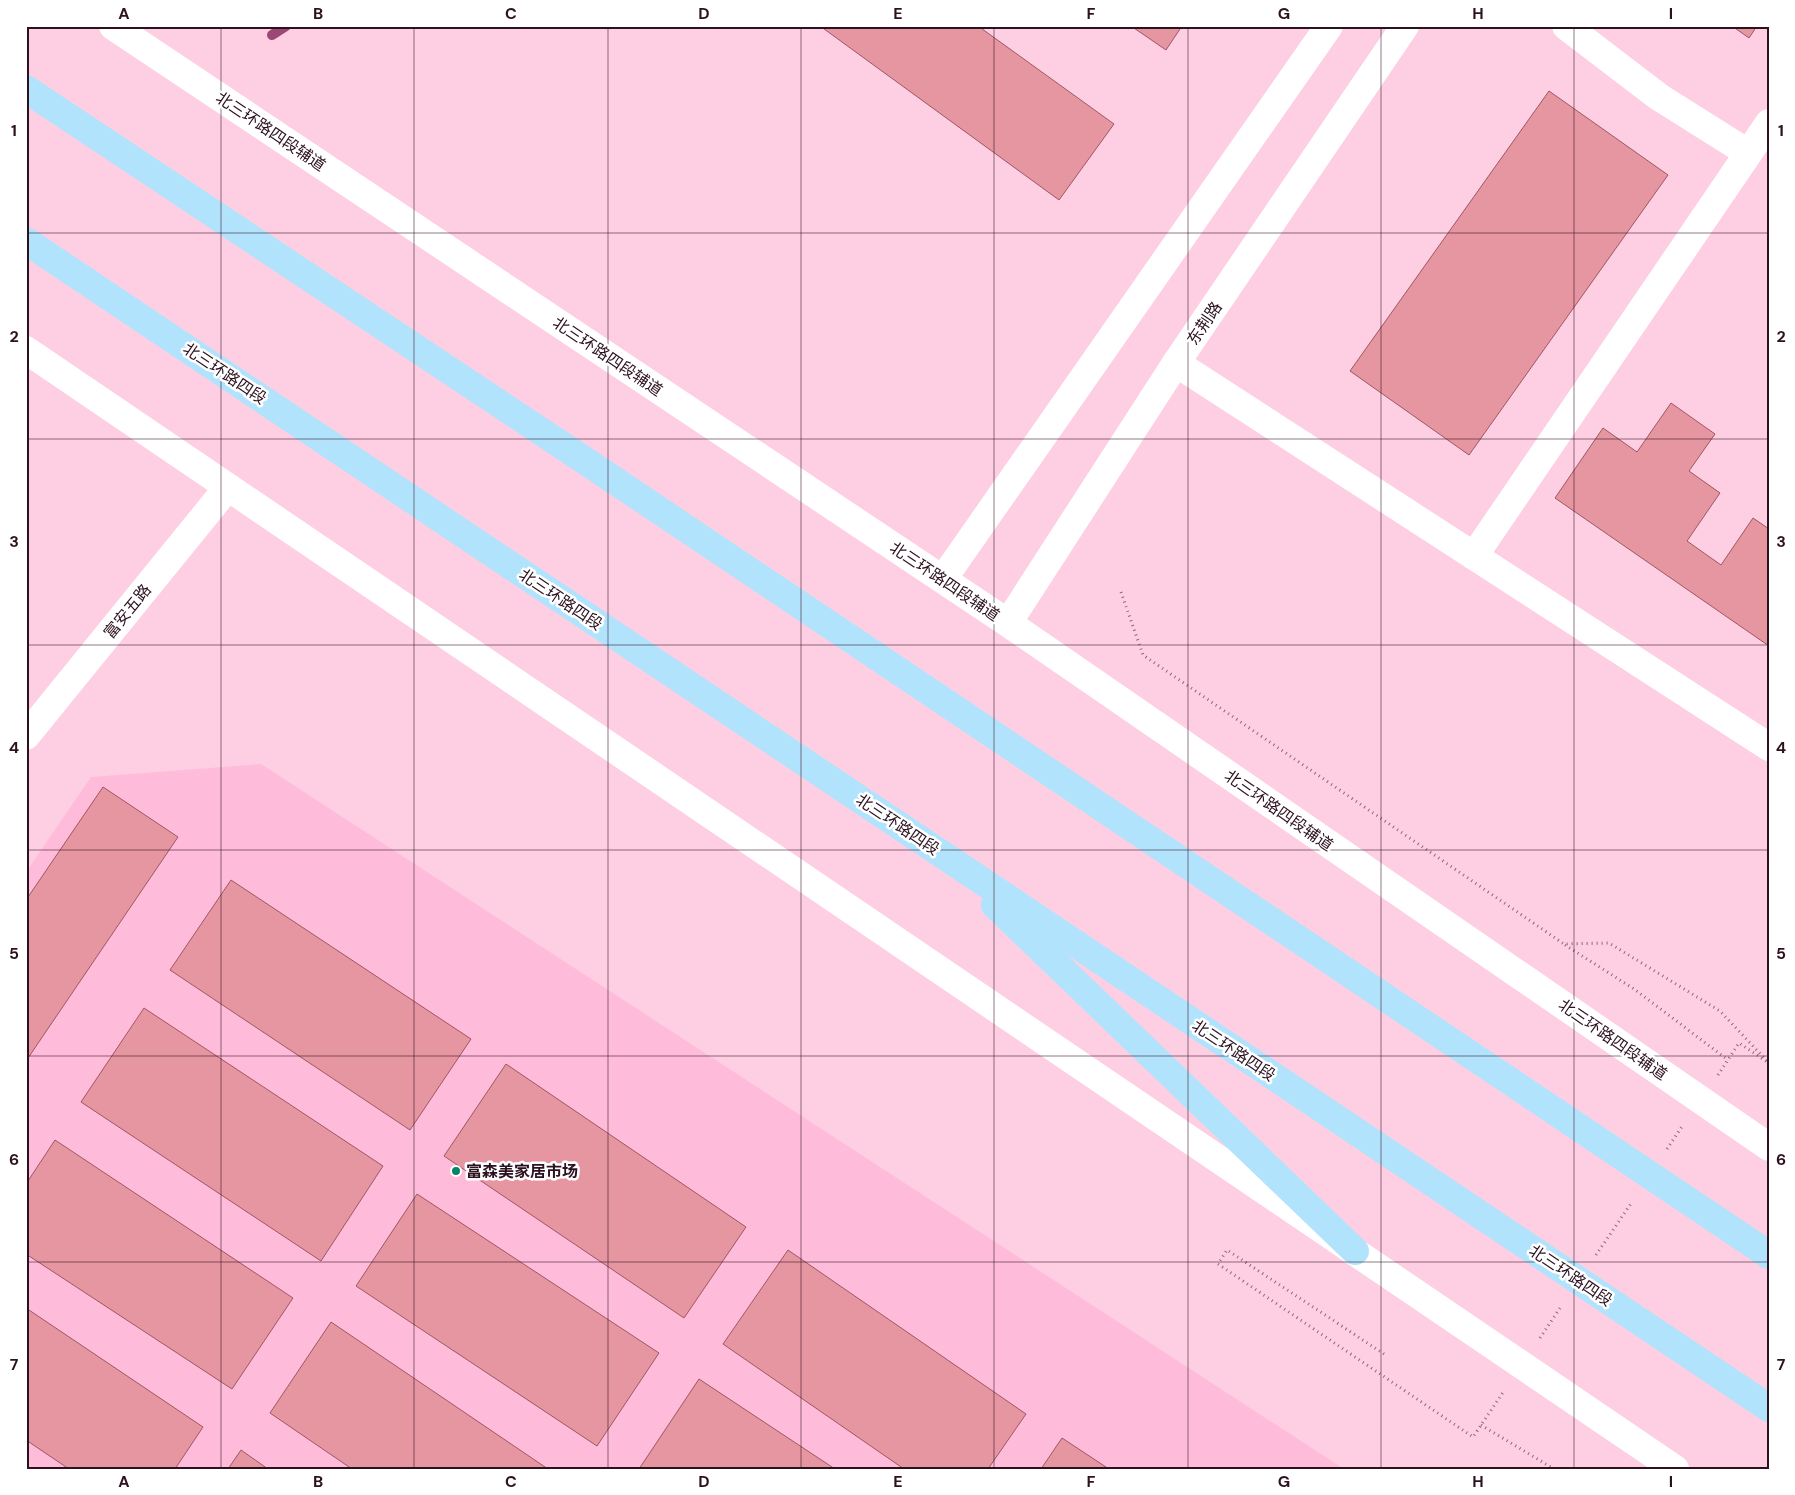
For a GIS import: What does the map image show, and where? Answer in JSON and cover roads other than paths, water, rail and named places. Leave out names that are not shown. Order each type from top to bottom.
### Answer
[{"type":"highway","points":[[26,89],[1769,1255]]},
{"type":"highway","name":"北三环路四段","points":[[26,240],[1769,1408]]},
{"type":"highway","points":[[944,855],[1355,1251]]},
{"type":"main road","name":"北三环路四段辅道","points":[[113,26],[943,579],[1769,1146]]},
{"type":"main road","points":[[943,579],[1329,26]]},
{"type":"main road","name":"东荆路","points":[[1008,623],[1176,363],[1406,26]]},
{"type":"main road","points":[[1566,26],[1659,97],[1748,153]]},
{"type":"main road","points":[[1474,556],[1769,123]]},
{"type":"main road","points":[[26,350],[1675,1469]]},
{"type":"main road","points":[[1176,363],[1769,747]]},
{"type":"main road","name":"富安五路","points":[[26,736],[228,487]]},
{"type":"waterway","points":[[272,35],[286,26]]},
{"type":"place","name":"富森美家居市场","points":[[456,1171]]}]
